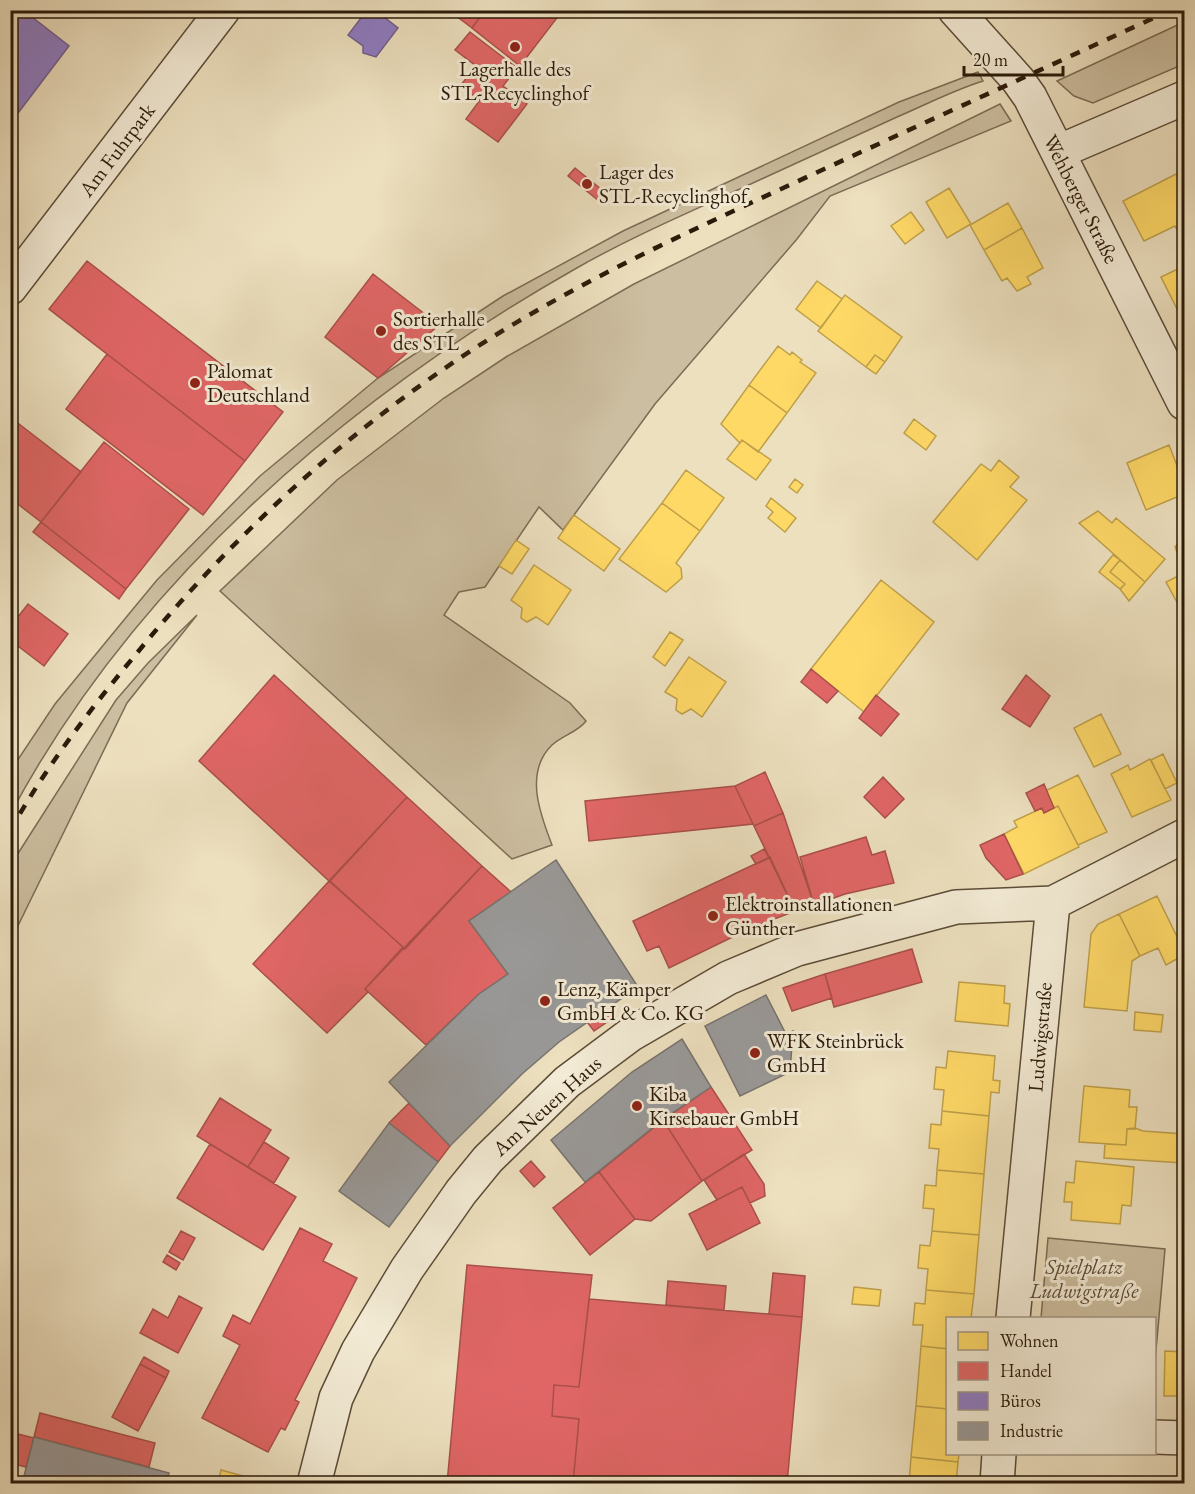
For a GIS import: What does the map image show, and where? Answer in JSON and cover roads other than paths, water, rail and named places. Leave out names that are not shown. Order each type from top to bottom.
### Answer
[{"type":"street","name":"Am Fuhrpark","points":[[10,288],[223,10]]},
{"type":"street","name":"Wehberger Straße","points":[[956,10],[1018,80],[1058,152],[1185,403]]},
{"type":"street","points":[[1058,152],[1185,98]]},
{"type":"street","points":[[1053,903],[1185,836]]},
{"type":"street","name":"Ludwigstraße","points":[[1013,1317],[1053,903]]},
{"type":"street","name":"Am Neuen Haus","points":[[314,1484],[336,1398],[377,1316],[461,1192],[488,1159],[567,1082],[630,1035],[665,1013],[728,978],[797,949],[956,907],[1053,903]]},
{"type":"street","points":[[1156,1437],[1185,1438]]},
{"type":"street","points":[[997,1484],[999,1455]]},
{"type":"railway","points":[[10,831],[53,761],[86,717],[137,653],[203,578],[237,542],[310,473],[428,380],[515,323],[653,249],[1171,10]]},
{"type":"place","name":"Lagerhalle des STL-Recyclinghof","points":[[515,47]]},
{"type":"place","name":"Lager des STL-Recyclinghof","points":[[587,184]]},
{"type":"place","name":"Sortierhalle des STL","points":[[381,331]]},
{"type":"place","name":"Palomat Deutschland","points":[[195,383]]},
{"type":"place","name":"Elektroinstallationen Günther","points":[[713,916]]},
{"type":"place","name":"Lenz, Kämper GmbH & Co. KG","points":[[545,1001]]},
{"type":"place","name":"WFK Steinbrück GmbH","points":[[755,1053]]},
{"type":"place","name":"Kiba Kirsebauer GmbH","points":[[637,1106]]},
{"type":"park label","name":"Spielplatz Ludwigstraße","points":[[1084,1279]]}]
